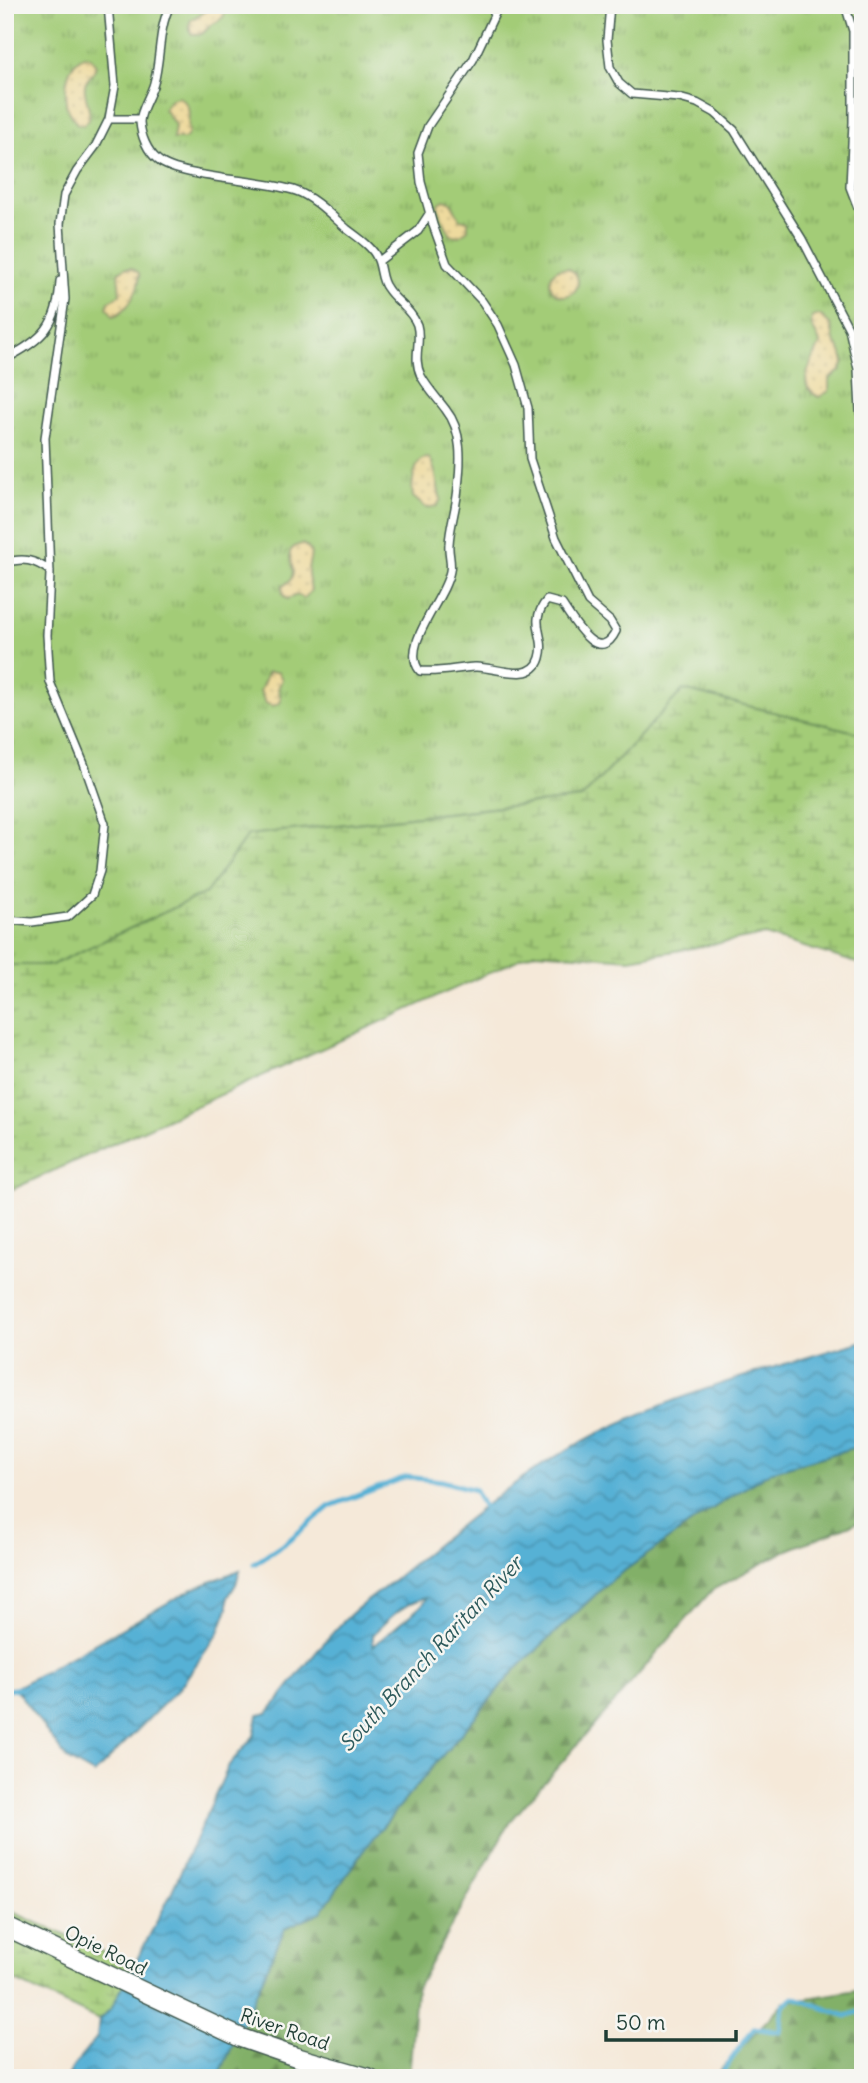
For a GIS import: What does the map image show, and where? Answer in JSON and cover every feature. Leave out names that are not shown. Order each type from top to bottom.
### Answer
[{"type":"street","name":"Opie Road","points":[[5,1926],[188,2013]]},
{"type":"street","name":"River Road","points":[[188,2013],[241,2038],[370,2078]]},
{"type":"lane","points":[[5,920],[32,922],[68,917],[92,895],[100,871],[105,824],[50,682],[47,635],[50,570],[45,438],[65,299],[60,223],[64,195],[77,171],[95,147],[109,119],[114,86],[108,5]]},
{"type":"lane","points":[[170,5],[164,16],[154,82],[140,119],[148,149],[159,162],[178,169],[276,185],[300,192],[363,242],[379,261],[382,280],[417,324],[416,358],[421,375],[455,426],[460,448],[458,487],[449,545],[450,572],[440,598],[419,635],[413,653],[414,664],[420,671],[479,667],[518,673],[531,670],[540,660],[541,645],[537,620],[539,610],[547,600],[562,604],[580,632],[594,643],[603,644],[612,640],[616,631],[610,621],[588,602],[576,581],[543,504],[530,460],[528,408],[516,365],[493,317],[482,301],[447,264],[421,182],[418,153],[428,126],[473,60],[499,5]]},
{"type":"lane","points":[[610,5],[607,40],[610,67],[619,83],[632,94],[679,98],[697,103],[715,113],[734,130],[802,239],[849,329],[858,369],[863,426]]},
{"type":"lane","points":[[845,5],[853,32],[850,187],[863,221]]},
{"type":"lane","points":[[109,119],[140,119]]},
{"type":"lane","points":[[379,261],[418,231],[429,214]]},
{"type":"lane","points":[[5,359],[38,340],[50,327],[58,300],[62,249]]},
{"type":"lane","points":[[5,563],[17,559],[31,560],[50,570]]},
{"type":"green space","points":[[5,5],[863,5],[863,734],[683,690],[582,798],[248,835],[206,893],[52,965],[5,965]]},
{"type":"green space","points":[[683,690],[863,734],[863,965],[765,935],[630,959],[535,952],[13,1189],[5,1181],[5,965],[52,965],[206,893],[248,835],[582,798]]},
{"type":"green space","points":[[863,1445],[863,1520],[785,1551],[712,1590],[509,1823],[416,1989],[409,2078],[218,2078],[285,1928],[321,1912],[371,1840],[513,1672],[610,1581],[704,1514],[770,1472]]},
{"type":"green space","points":[[5,1909],[134,1965],[111,2009],[99,2020],[5,1976]]},
{"type":"green space","points":[[863,1989],[863,2078],[713,2078],[784,2002]]},
{"type":"sand","points":[[207,5],[223,5],[223,16],[202,34],[191,34],[191,20],[205,11]]},
{"type":"sand","points":[[84,56],[90,57],[96,65],[85,85],[90,116],[83,125],[77,124],[70,114],[66,106],[66,96],[70,70],[73,64]]},
{"type":"sand","points":[[179,97],[187,105],[189,133],[185,139],[173,139],[175,125],[164,109],[171,99]]},
{"type":"sand","points":[[444,200],[451,202],[460,219],[468,221],[468,230],[459,236],[451,235],[441,215],[438,204]]},
{"type":"sand","points":[[125,268],[132,268],[139,273],[138,285],[128,305],[113,316],[107,307],[109,302],[120,294],[118,273]]},
{"type":"sand","points":[[564,268],[574,272],[578,282],[574,292],[564,296],[554,292],[550,282],[554,272]]},
{"type":"sand","points":[[820,315],[831,325],[834,341],[844,362],[840,371],[829,379],[829,391],[819,397],[811,392],[806,380],[820,344],[812,317]]},
{"type":"sand","points":[[429,458],[441,499],[437,506],[426,508],[413,497],[413,482],[419,463],[422,459]]},
{"type":"sand","points":[[302,544],[311,553],[308,573],[311,590],[304,599],[297,595],[287,599],[283,595],[282,587],[293,574],[291,550]]},
{"type":"sand","points":[[268,672],[278,672],[282,679],[278,689],[280,703],[273,706],[265,703],[260,691]]},
{"type":"water","name":"South Branch Raritan River","points":[[863,1341],[863,1445],[770,1472],[704,1514],[610,1581],[513,1672],[371,1840],[321,1912],[285,1928],[218,2078],[67,2078],[97,2037],[99,2020],[111,2009],[167,1902],[229,1765],[254,1736],[258,1715],[268,1713],[351,1614],[488,1503],[539,1467],[593,1436],[658,1407],[725,1382]],"holes":[[[427,1598],[373,1646],[373,1635],[391,1617],[404,1607]]]},
{"type":"water","points":[[240,1570],[228,1597],[228,1608],[219,1632],[180,1687],[94,1774],[67,1759],[15,1688],[193,1589]]},
{"type":"waterway","points":[[254,1564],[287,1542],[330,1506],[406,1477],[442,1481],[475,1490],[485,1510]]},
{"type":"waterway","points":[[7,1690],[22,1688]]},
{"type":"waterway","points":[[718,2078],[754,2028],[780,2032],[783,2005],[794,1997],[846,2016],[863,2011]]}]
